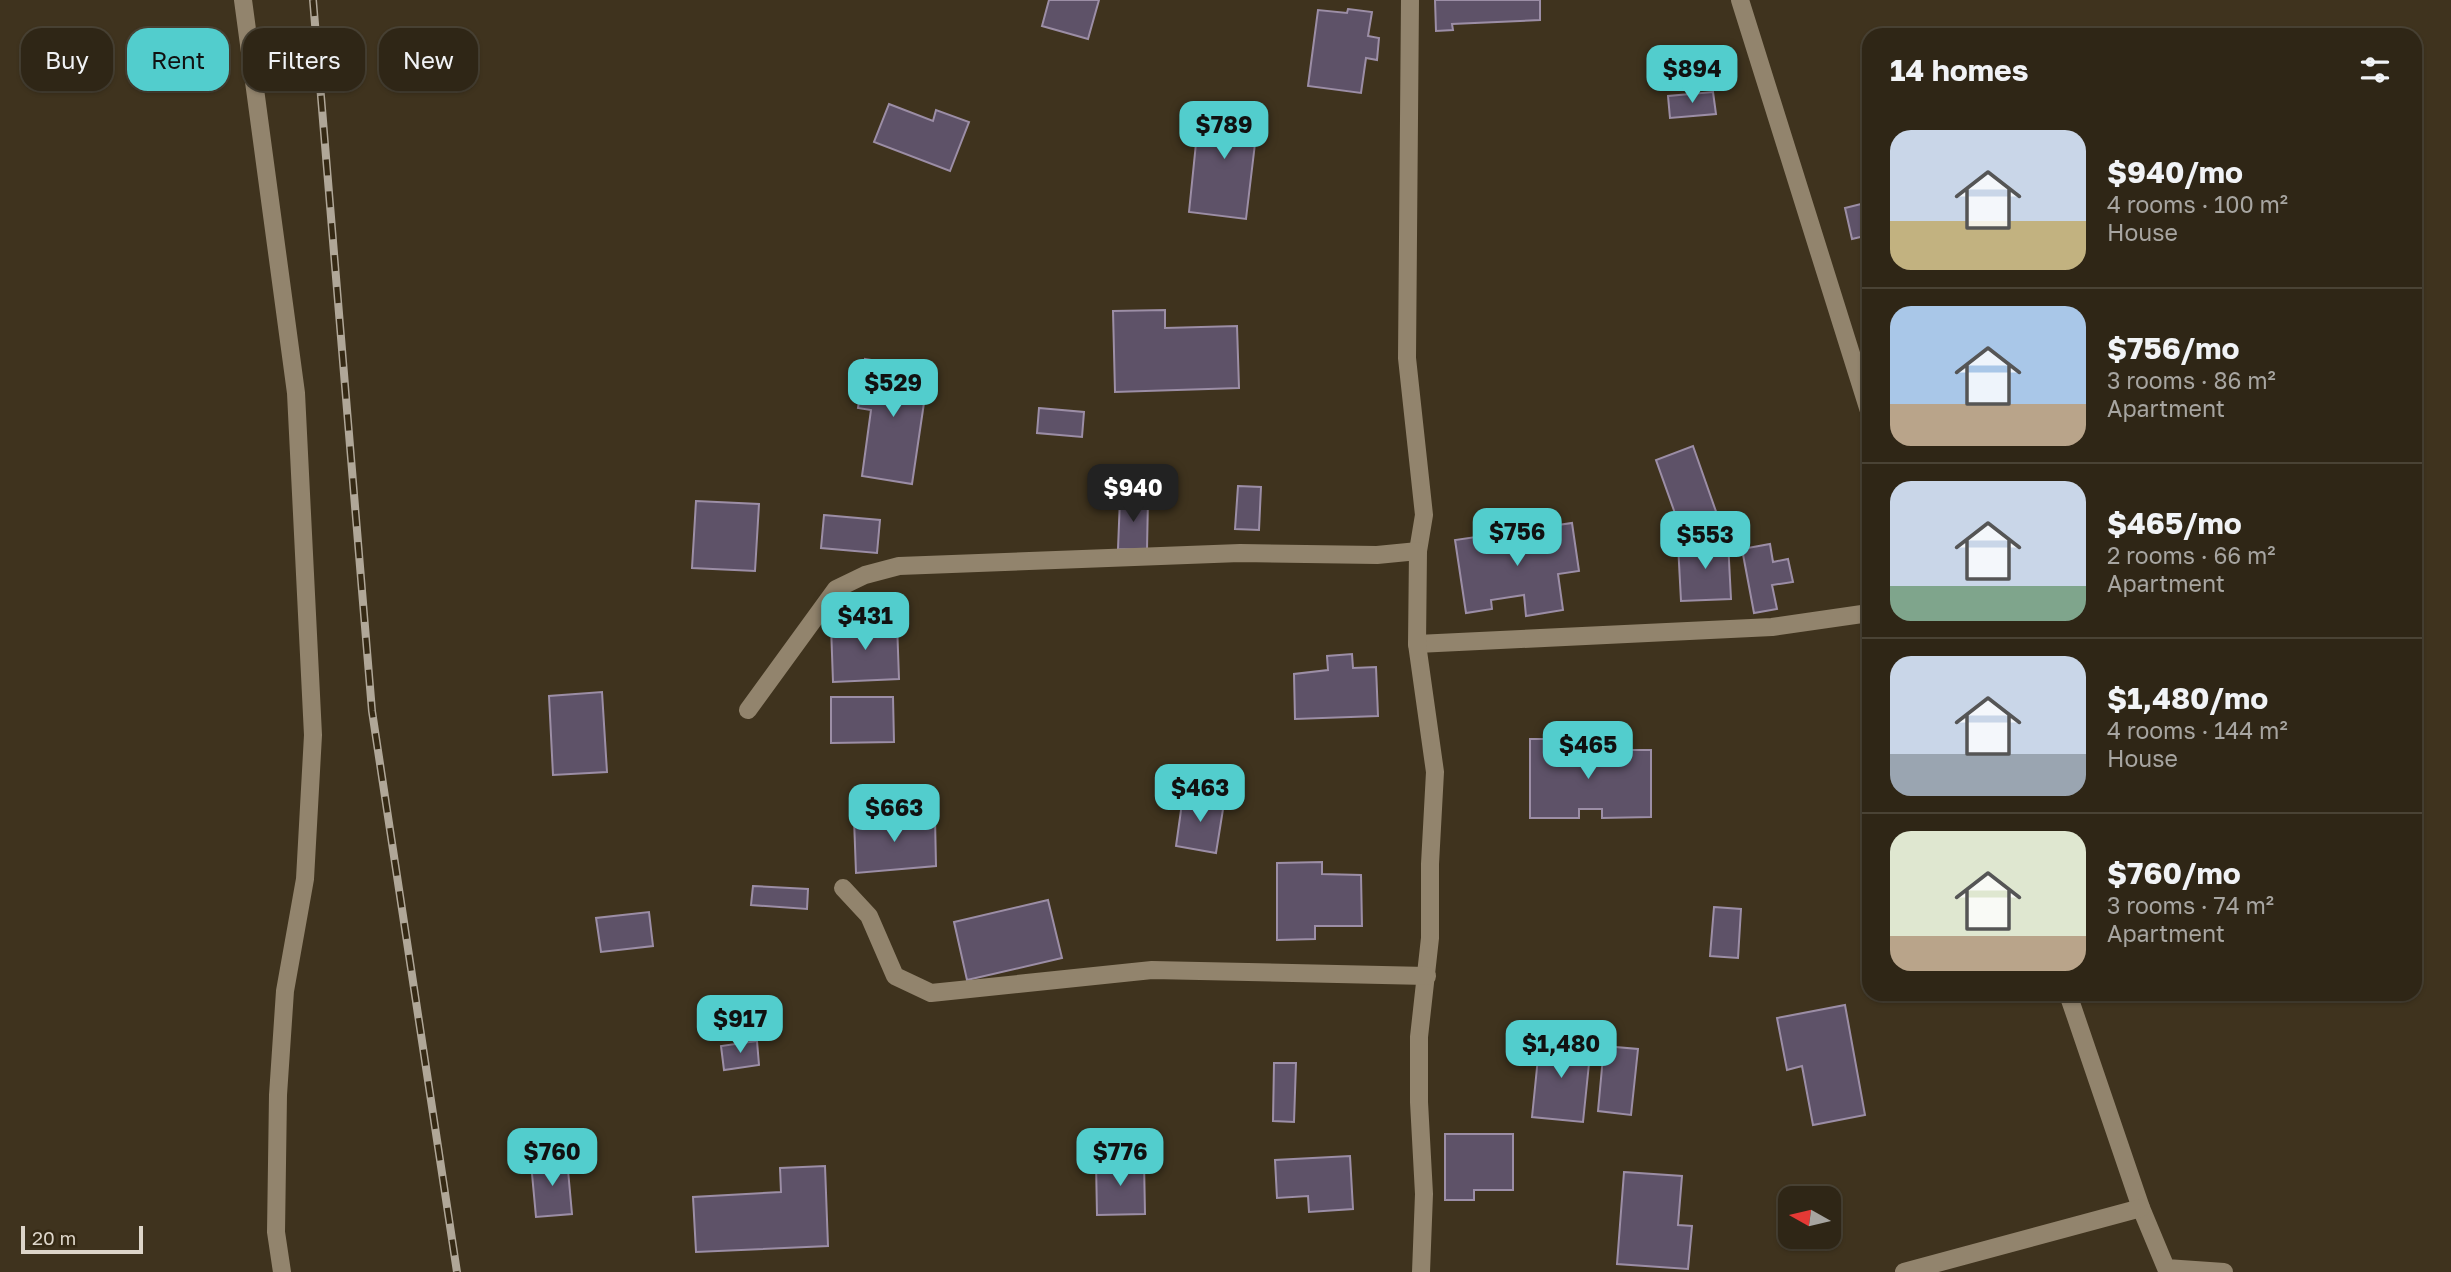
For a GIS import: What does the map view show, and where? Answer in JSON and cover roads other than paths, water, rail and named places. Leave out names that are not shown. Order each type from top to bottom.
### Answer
[{"type":"street","points":[[243,0],[296,393],[313,734],[305,879],[285,991],[278,1095],[276,1232],[282,1272]]},
{"type":"street","points":[[1409,0],[1407,358],[1424,515],[1418,551],[1418,644],[1436,772],[1430,864],[1430,938],[1419,1037],[1424,1194],[1421,1272]]},
{"type":"street","points":[[1740,0],[1862,389]]},
{"type":"street","points":[[748,710],[836,589],[865,575],[899,566],[1240,553],[1377,555],[1418,551]]},
{"type":"street","points":[[1418,644],[1772,627],[1862,614]]},
{"type":"street","points":[[843,888],[869,916],[895,976],[931,993],[1152,970],[1427,976]]},
{"type":"street","points":[[2070,1001],[2141,1208],[2166,1270],[2224,1272]]},
{"type":"street","points":[[1905,1272],[2141,1208]]},
{"type":"railway","points":[[313,0],[372,711],[457,1272]]}]
